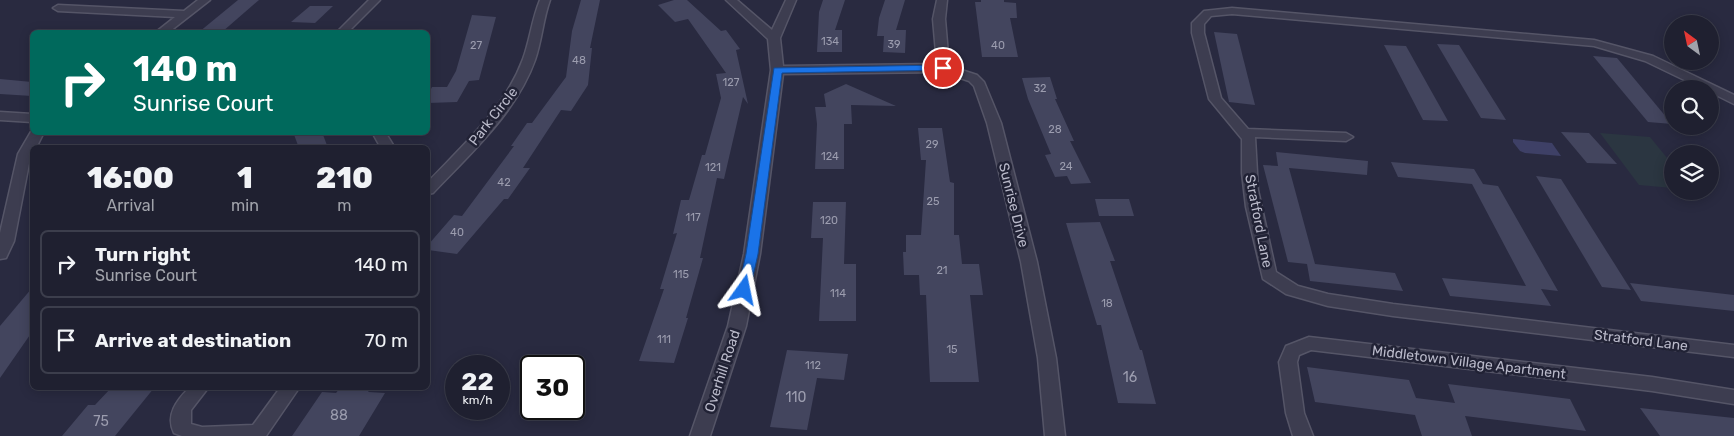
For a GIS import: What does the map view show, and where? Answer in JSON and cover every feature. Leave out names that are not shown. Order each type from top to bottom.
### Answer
[{"type":"street","points":[[165,30],[205,0]]},
{"type":"street","points":[[344,30],[375,0]]},
{"type":"street","name":"Park Circle","points":[[430,185],[471,145],[514,92],[529,60],[540,11],[545,0]]},
{"type":"street","points":[[730,0],[774,38],[792,0]]},
{"type":"street","points":[[942,0],[939,19],[943,68]]},
{"type":"street","points":[[58,8],[186,14]]},
{"type":"street","points":[[1346,137],[1245,132],[1216,99],[1198,33],[1198,23],[1208,13],[1232,11],[1594,43],[1612,46],[1647,57],[1734,100]]},
{"type":"street","name":"Overhill Road","points":[[700,436],[737,326],[752,254],[777,70],[774,38]]},
{"type":"street","name":"Sunrise Drive","points":[[777,70],[943,68],[973,78],[980,85],[994,123],[1029,262],[1047,358],[1054,436]]},
{"type":"street","points":[[0,116],[30,118]]},
{"type":"street","name":"Stratford Lane","points":[[1245,132],[1250,138],[1247,160],[1250,195],[1269,275],[1292,290],[1328,300],[1393,310],[1734,351]]},
{"type":"street","points":[[0,254],[6,241],[25,154],[30,146]]},
{"type":"street","name":"Middletown Village Apartment","points":[[1303,436],[1295,413],[1288,362],[1292,351],[1309,343],[1652,384],[1734,398]]},
{"type":"street","points":[[197,390],[182,408],[181,428],[202,435],[256,434],[289,390]]},
{"type":"shaded area","points":[[1600,133],[1650,137],[1664,154],[1664,187],[1639,185]]},
{"type":"water","points":[[1513,139],[1552,143],[1561,156],[1525,153],[1520,151],[1513,142]]},
{"type":"building","points":[[238,0],[259,0],[224,30],[201,30]]},
{"type":"building","points":[[581,0],[600,0],[590,48],[592,48],[588,85],[571,111],[561,110],[523,168],[530,168],[508,199],[504,199],[457,254],[430,250],[430,243],[454,215],[462,216],[514,146],[511,146],[527,123],[532,123],[566,77],[572,31]]},
{"type":"building","points":[[674,0],[687,0],[721,31],[726,30],[740,49],[736,50],[748,104],[743,97],[724,179],[717,178],[700,258],[703,258],[686,318],[688,318],[674,363],[639,361],[664,289],[660,289],[677,233],[673,234],[681,200],[689,200],[702,155],[705,155],[721,98],[716,74],[726,73],[688,19],[675,22],[658,5]]},
{"type":"building","points":[[823,0],[845,0],[835,30],[842,30],[842,52],[817,52],[819,12]]},
{"type":"building","points":[[885,0],[905,0],[896,30],[906,30],[905,53],[883,52],[884,36],[877,36],[879,18]]},
{"type":"building","points":[[981,0],[1004,0],[1004,2],[1016,3],[1017,18],[1010,18],[1018,57],[982,57],[975,2],[981,2]]},
{"type":"building","points":[[310,6],[333,6],[315,23],[291,22]]},
{"type":"building","points":[[472,15],[496,17],[479,80],[469,81],[457,102],[430,103],[432,87],[447,87],[456,71]]},
{"type":"building","points":[[1214,32],[1237,34],[1255,105],[1229,102]]},
{"type":"building","points":[[1437,44],[1459,45],[1506,120],[1481,118]]},
{"type":"building","points":[[1384,45],[1406,46],[1448,121],[1423,120]]},
{"type":"building","points":[[1593,56],[1617,58],[1664,114],[1664,123],[1648,122]]},
{"type":"building","points":[[1050,77],[1057,99],[1055,99],[1074,141],[1070,141],[1091,183],[1071,184],[1067,176],[1055,177],[1045,155],[1051,154],[1028,99],[1022,78]]},
{"type":"building","points":[[0,79],[30,82],[30,96],[0,94]]},
{"type":"building","points":[[846,84],[896,106],[851,105],[852,124],[844,124],[844,169],[815,169],[817,124],[815,107],[826,107],[824,94]]},
{"type":"building","points":[[918,128],[942,128],[950,182],[954,183],[954,235],[959,235],[962,264],[979,264],[983,295],[970,295],[979,382],[930,382],[926,295],[920,295],[919,275],[904,275],[903,252],[906,252],[906,235],[921,235],[926,160],[921,160]]},
{"type":"building","points":[[1561,132],[1589,133],[1617,164],[1587,163]]},
{"type":"building","points":[[294,135],[323,135],[327,145],[298,145]]},
{"type":"building","points":[[1276,152],[1368,161],[1367,175],[1289,168],[1315,264],[1395,273],[1403,291],[1310,281],[1307,264],[1288,262],[1263,165],[1278,166]]},
{"type":"building","points":[[1391,162],[1474,169],[1483,184],[1498,186],[1558,291],[1541,289],[1551,306],[1450,296],[1442,278],[1526,286],[1472,184],[1398,177]]},
{"type":"building","points":[[1536,176],[1561,179],[1631,290],[1602,287]]},
{"type":"building","points":[[1095,199],[1129,199],[1134,216],[1099,216]]},
{"type":"building","points":[[813,202],[846,202],[844,264],[856,264],[856,321],[819,321],[823,238],[811,238]]},
{"type":"building","points":[[1100,222],[1115,261],[1110,261],[1140,350],[1142,350],[1156,404],[1118,403],[1101,325],[1097,325],[1066,223]]},
{"type":"building","points":[[1630,283],[1734,295],[1734,311],[1641,301]]},
{"type":"building","points":[[30,290],[30,335],[0,378],[0,326]]},
{"type":"building","points":[[787,350],[848,354],[844,380],[817,378],[807,430],[770,427]]},
{"type":"building","points":[[1307,367],[1409,380],[1416,398],[1455,403],[1448,384],[1570,399],[1586,431],[1465,416],[1472,436],[1422,436],[1415,415],[1315,402]]},
{"type":"building","points":[[109,390],[152,390],[115,436],[62,436],[88,405],[95,405]]},
{"type":"building","points":[[338,390],[370,390],[368,392],[385,393],[359,436],[292,436],[322,392],[336,393]]},
{"type":"building","points":[[1640,408],[1734,418],[1734,436],[1660,436]]},
{"type":"route","points":[[744,290],[752,254],[777,70],[943,68]]}]
